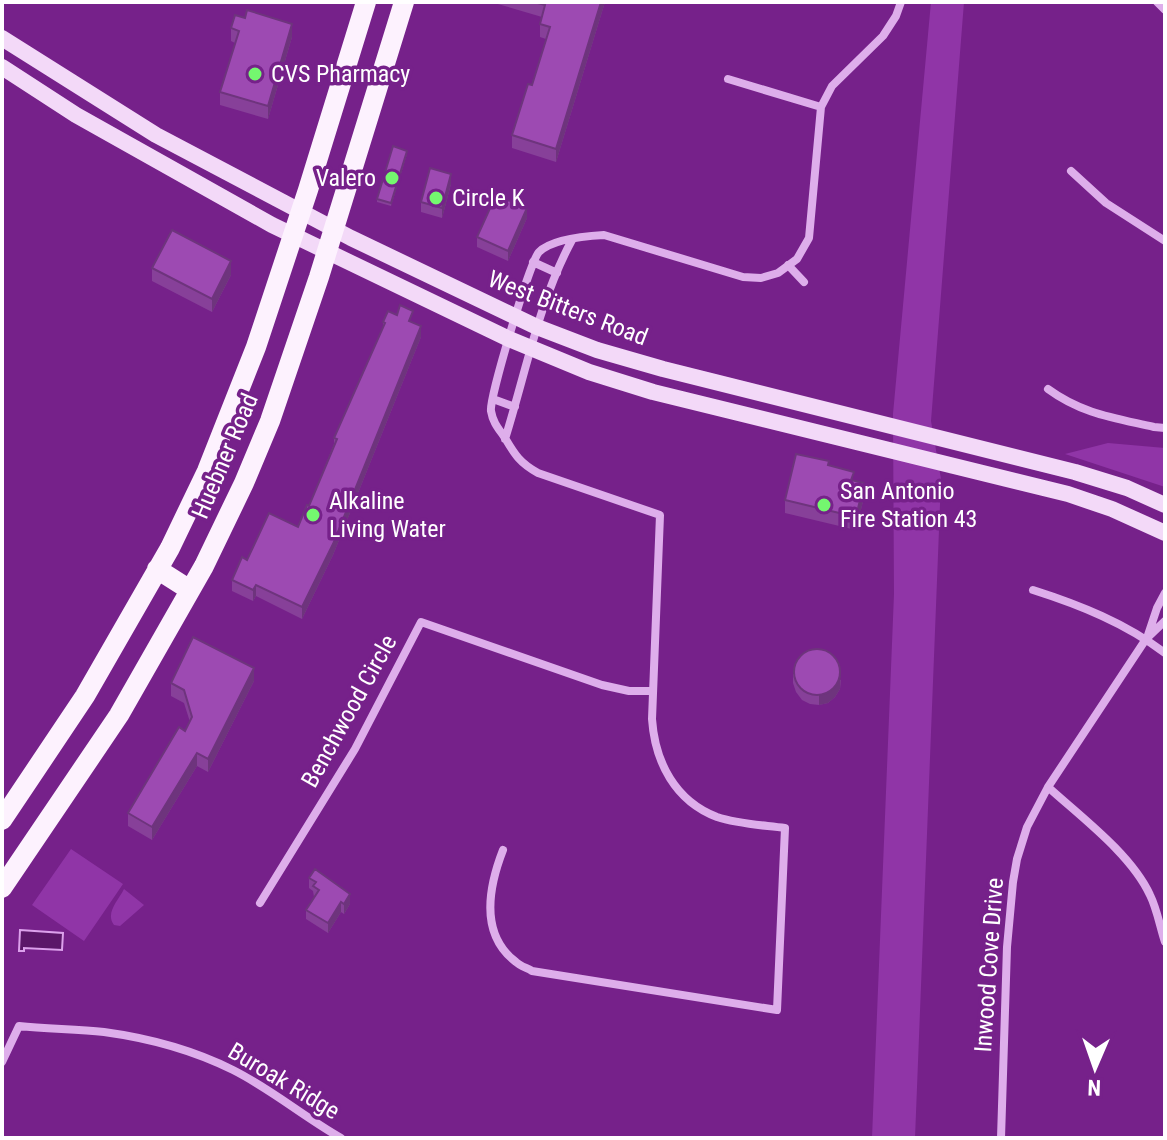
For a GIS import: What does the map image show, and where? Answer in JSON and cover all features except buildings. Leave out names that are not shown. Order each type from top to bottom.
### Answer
[{"type":"main road","name":"Huebner Road","points":[[2,820],[85,696],[170,548],[207,471],[256,347],[366,2]]},
{"type":"main road","name":"Huebner Road","points":[[2,888],[119,715],[204,566],[242,486],[270,421],[327,252],[404,2]]},
{"type":"main road","name":"West Bitters Road","points":[[2,38],[156,135],[334,229],[537,327],[597,350],[663,369],[1075,472],[1127,488],[1165,505]]},
{"type":"main road","name":"West Bitters Road","points":[[2,67],[76,115],[293,235],[509,339],[589,372],[653,392],[1068,494],[1112,509],[1165,533]]},
{"type":"main road","points":[[76,115],[91,96]]},
{"type":"main road","points":[[157,569],[190,590]]},
{"type":"street","points":[[503,850],[494,874],[491,920],[497,940],[514,961],[532,971],[777,1010],[785,828],[737,822],[698,807],[681,794],[668,778],[653,739],[660,515],[527,467],[512,453],[496,426],[490,407],[533,262],[536,254],[549,244],[604,235],[743,277],[761,278],[778,273],[797,259],[809,238],[821,107],[832,86],[883,36],[901,2]]},
{"type":"street","points":[[1157,2],[1165,10]]},
{"type":"street","points":[[728,79],[821,107]]},
{"type":"street","points":[[1071,171],[1106,203],[1165,241]]},
{"type":"street","points":[[505,439],[537,327],[572,240]]},
{"type":"street","points":[[533,262],[557,273]]},
{"type":"street","points":[[788,265],[804,282]]},
{"type":"street","points":[[1048,389],[1081,409],[1165,428]]},
{"type":"street","points":[[493,399],[515,407]]},
{"type":"street","points":[[1033,590],[1096,613],[1146,639],[1165,653]]},
{"type":"street","name":"Inwood Cove Drive","points":[[1001,1138],[1007,947],[1017,859],[1027,827],[1048,787],[1146,639],[1164,596]]},
{"type":"street","name":"Inwood Cove Drive","points":[[1146,639],[1165,621]]},
{"type":"street","name":"Benchwood Circle","points":[[260,903],[355,749],[421,622],[602,685],[629,691],[653,691]]},
{"type":"street","points":[[1048,787],[1124,856],[1139,874],[1151,896],[1165,942]]},
{"type":"street","name":"Buroak Ridge","points":[[2,1062],[19,1026],[105,1032],[146,1040],[192,1053],[230,1069],[267,1089],[341,1138]]},
{"type":"shaded area","points":[[931,2],[964,2],[931,421],[941,479],[915,1138],[872,1138],[894,594],[893,414]]},
{"type":"shaded area","points":[[1108,443],[1165,448],[1165,487],[1065,454]]},
{"type":"shaded area","points":[[71,849],[123,884],[84,941],[32,905]]},
{"type":"shaded area","points":[[124,889],[144,905],[120,926],[114,925],[112,912]]},
{"type":"shaded area","points":[[20,930],[63,933],[62,950],[24,948],[24,951],[19,951]]},
{"type":"place","name":"CVS Pharmacy","points":[[255,74]]},
{"type":"place","name":"Valero","points":[[392,178]]},
{"type":"place","name":"Circle K","points":[[436,198]]},
{"type":"place","name":"San Antonio Fire Station 43","points":[[824,505]]},
{"type":"place","name":"Alkaline Living Water","points":[[313,515]]}]
